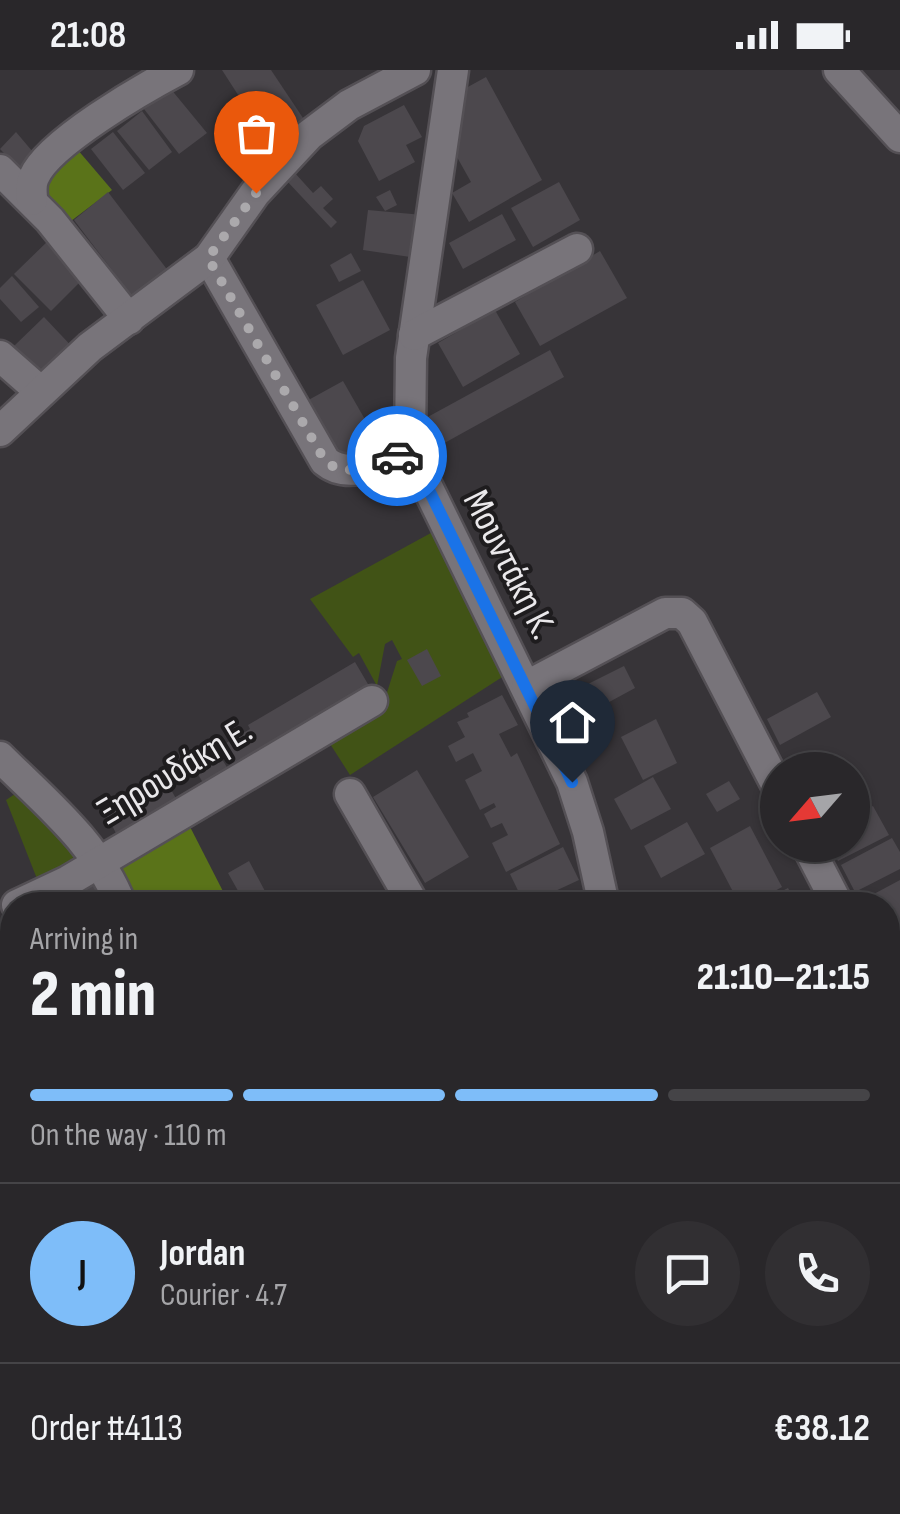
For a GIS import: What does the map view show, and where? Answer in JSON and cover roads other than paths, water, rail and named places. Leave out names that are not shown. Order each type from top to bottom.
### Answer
[{"type":"street","points":[[32,200],[34,175],[49,158],[100,118],[178,70]]},
{"type":"street","points":[[0,431],[90,347],[208,258],[256,193],[309,134],[349,106],[415,70]]},
{"type":"street","name":"Μουντάκη Κ.","points":[[453,70],[414,335],[409,403],[412,451],[576,793],[601,892]]},
{"type":"street","points":[[838,70],[900,137]]},
{"type":"street","points":[[0,170],[32,200],[129,319]]},
{"type":"street","points":[[414,335],[577,250]]},
{"type":"street","points":[[208,258],[325,461],[339,469],[355,470],[412,451]]},
{"type":"street","points":[[0,356],[41,392]]},
{"type":"street","points":[[527,686],[665,613],[682,613],[692,622],[760,753]]},
{"type":"street","name":"Ξηρουδάκη Ε.","points":[[42,892],[372,701]]},
{"type":"street","points":[[7,773],[70,826],[99,862],[114,892]]},
{"type":"street","points":[[350,794],[407,892]]},
{"type":"street","points":[[816,862],[831,892]]}]
